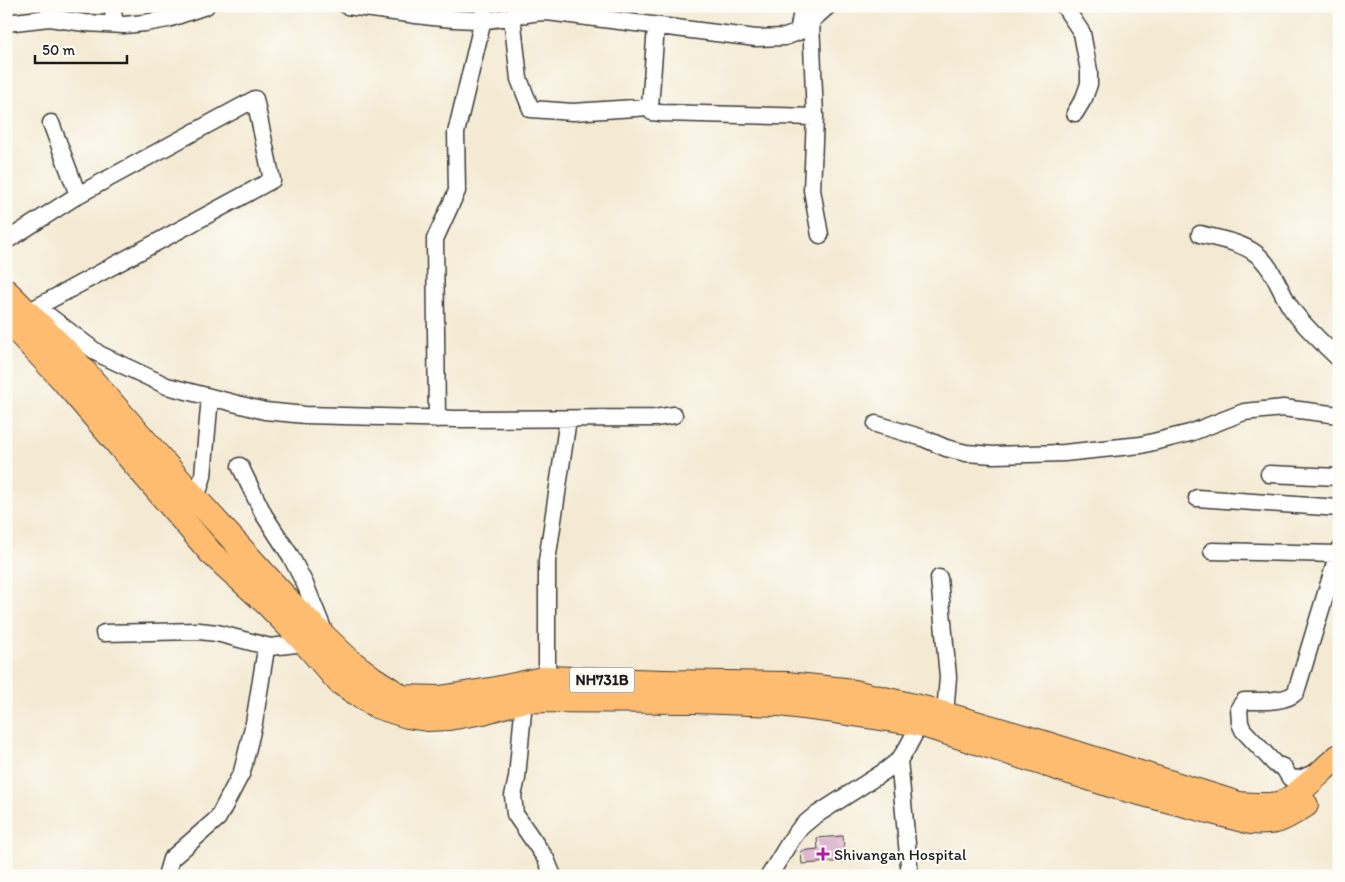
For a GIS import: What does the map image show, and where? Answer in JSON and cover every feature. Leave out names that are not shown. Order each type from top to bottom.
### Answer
[{"type":"highway","name":"NH731B","points":[[6,292],[24,314],[71,356],[196,499],[298,611],[316,641],[402,697],[440,698],[496,690],[547,678],[786,684],[845,690],[930,716],[1041,742],[1239,804],[1280,803],[1296,794],[1333,767]]},
{"type":"highway","points":[[24,314],[69,386],[211,554],[267,604],[316,641],[339,682],[376,706],[407,716],[427,718],[449,718],[483,712],[524,700],[695,701],[780,704],[930,716]]},
{"type":"street","points":[[112,6],[115,24]]},
{"type":"street","points":[[6,23],[49,18],[85,23],[145,23],[168,19],[206,6]]},
{"type":"street","points":[[347,6],[445,18],[483,13],[512,16],[530,9],[756,38],[785,37],[798,32],[828,6]]},
{"type":"street","points":[[798,32],[803,6]]},
{"type":"street","points":[[1064,6],[1082,32],[1089,71],[1089,84],[1075,113]]},
{"type":"street","points":[[437,418],[435,239],[457,191],[456,133],[483,13]]},
{"type":"street","points":[[512,16],[519,79],[531,109],[573,112],[650,107]]},
{"type":"street","points":[[811,22],[815,117],[812,190],[820,235]]},
{"type":"street","points":[[656,26],[650,107],[652,112],[661,114],[815,117]]},
{"type":"street","points":[[6,240],[78,195],[255,99],[272,180],[24,314]]},
{"type":"street","points":[[50,123],[78,195]]},
{"type":"street","points":[[1200,234],[1248,248],[1257,254],[1268,266],[1290,307],[1300,320],[1339,359]]},
{"type":"street","points":[[24,314],[99,354],[168,386],[265,411],[305,415],[437,418],[655,418],[674,415]]},
{"type":"street","points":[[196,499],[203,476],[210,397]]},
{"type":"street","points":[[876,424],[923,438],[946,448],[966,453],[993,455],[1064,453],[1141,445],[1190,433],[1244,412],[1283,408],[1339,415]]},
{"type":"street","points":[[547,678],[547,562],[568,419]]},
{"type":"street","points":[[104,633],[199,631],[217,633],[270,647],[316,641],[305,584],[290,555],[264,515],[240,466]]},
{"type":"street","points":[[1269,474],[1339,477]]},
{"type":"street","points":[[1197,498],[1339,508]]},
{"type":"street","points":[[1212,551],[1338,552],[1296,692],[1292,697],[1284,699],[1244,701],[1239,708],[1240,723],[1243,730],[1275,764],[1283,767],[1290,778],[1294,780],[1300,779],[1333,767]]},
{"type":"street","points":[[769,876],[801,827],[899,760],[930,716],[948,677],[939,578]]},
{"type":"street","points":[[166,876],[171,859],[218,818],[242,772],[254,723],[264,654],[266,649],[270,647]]},
{"type":"street","points":[[524,700],[517,778],[513,796],[514,814],[546,859],[553,876]]},
{"type":"street","points":[[899,760],[910,876]]},
{"type":"building","points":[[843,836],[845,861],[802,864],[801,851],[818,849],[817,838]]},
{"type":"place","name":"Shivangan Hospital","points":[[823,854]]}]
